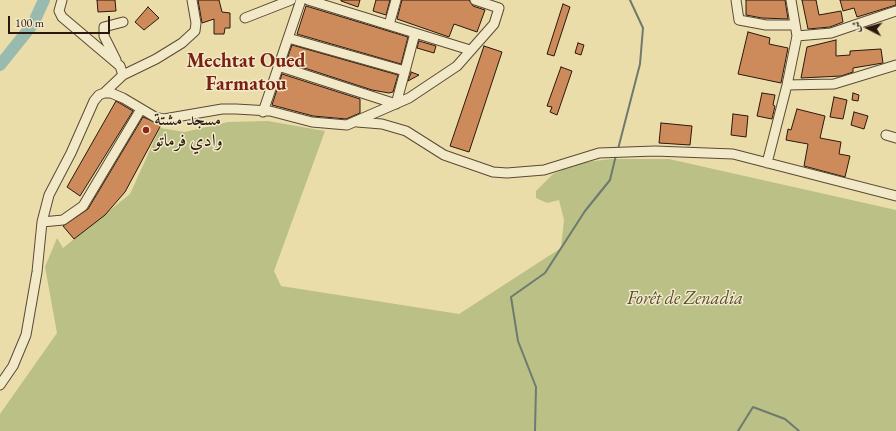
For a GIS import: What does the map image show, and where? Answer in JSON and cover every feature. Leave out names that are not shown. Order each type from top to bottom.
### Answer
[{"type":"street","points":[[62,0],[59,11],[62,17],[118,64]]},
{"type":"street","points":[[0,385],[13,366],[26,335],[37,272],[42,222],[48,195],[71,153],[87,115],[94,101],[123,75],[163,55],[182,43],[195,31],[196,23],[192,0]]},
{"type":"street","points":[[246,18],[290,0]]},
{"type":"street","points":[[262,112],[300,0]]},
{"type":"street","points":[[308,0],[470,50]]},
{"type":"street","points":[[389,25],[396,0]]},
{"type":"street","points":[[104,93],[111,93],[123,98],[141,109],[164,119],[222,109],[262,112],[270,111],[312,122],[347,125],[409,98],[457,66],[494,24],[499,8],[475,0]]},
{"type":"street","points":[[736,0],[739,20],[766,24],[795,25]]},
{"type":"street","points":[[767,163],[787,85],[797,36],[791,0]]},
{"type":"street","points":[[797,36],[832,33],[896,11]]},
{"type":"street","points":[[123,22],[104,27],[104,36],[123,75]]},
{"type":"street","points":[[396,104],[415,33]]},
{"type":"street","points":[[288,38],[405,71]]},
{"type":"street","points":[[787,85],[834,84],[896,65]]},
{"type":"street","points":[[278,66],[396,104]]},
{"type":"street","points":[[42,222],[63,220],[83,206],[141,109]]},
{"type":"street","points":[[355,122],[382,124],[406,131],[444,155],[493,172],[507,173],[544,170],[599,153],[655,151],[733,154],[896,196]]},
{"type":"street","points":[[886,135],[896,138]]},
{"type":"green space","name":"Forêt de Zenadia","points":[[268,121],[325,131],[274,271],[281,286],[459,314],[561,248],[564,220],[559,200],[547,203],[536,198],[536,191],[553,174],[578,163],[611,159],[669,159],[896,210],[896,431],[0,431],[0,414],[57,333],[45,267],[57,238],[63,248],[130,194],[160,128],[185,132],[228,122]]},
{"type":"building","points":[[97,0],[115,0],[116,11],[98,12]]},
{"type":"building","points":[[198,0],[219,0],[222,12],[230,13],[230,28],[225,28],[224,34],[214,34],[214,19],[202,23]]},
{"type":"building","points":[[341,0],[360,0],[358,7]]},
{"type":"building","points":[[376,0],[390,0],[386,15],[373,11]]},
{"type":"building","points":[[402,0],[469,0],[473,6],[485,10],[477,32],[454,24],[449,37],[397,19]]},
{"type":"building","points":[[746,0],[785,0],[788,19],[762,18],[746,15]]},
{"type":"building","points":[[802,0],[816,0],[819,15],[841,11],[843,22],[830,27],[808,29]]},
{"type":"building","points":[[840,0],[896,0],[896,5],[857,17],[854,8],[843,11]]},
{"type":"building","points":[[563,4],[570,7],[554,56],[547,54]]},
{"type":"building","points":[[306,6],[408,37],[401,64],[297,34]]},
{"type":"building","points":[[148,7],[159,18],[144,30],[135,22]]},
{"type":"building","points":[[748,32],[770,38],[769,44],[788,48],[781,83],[738,74]]},
{"type":"building","points":[[836,40],[836,56],[850,55],[850,51],[881,49],[883,63],[853,68],[853,72],[841,76],[801,78],[807,47]]},
{"type":"building","points":[[419,41],[436,46],[434,53],[417,48]]},
{"type":"building","points":[[578,43],[584,45],[581,55],[575,53]]},
{"type":"building","points":[[292,45],[398,75],[393,92],[389,93],[372,90],[286,62]]},
{"type":"building","points":[[484,46],[502,52],[469,152],[450,146]]},
{"type":"building","points":[[561,67],[572,71],[557,115],[550,112],[552,107],[547,106]]},
{"type":"building","points":[[411,73],[419,75],[408,81]]},
{"type":"building","points":[[282,74],[360,99],[360,113],[346,119],[313,116],[272,105]]},
{"type":"building","points":[[762,93],[775,95],[773,105],[775,106],[772,119],[757,116]]},
{"type":"building","points":[[853,93],[859,95],[858,101],[852,100]]},
{"type":"building","points":[[834,97],[847,100],[843,119],[830,117]]},
{"type":"building","points":[[116,101],[133,111],[80,196],[67,187]]},
{"type":"building","points":[[797,109],[825,116],[820,138],[841,142],[839,154],[850,156],[845,177],[804,166],[808,144],[786,140],[788,129],[791,130]]},
{"type":"building","points":[[854,112],[868,116],[864,129],[851,125]]},
{"type":"building","points":[[733,114],[748,116],[746,137],[731,135]]},
{"type":"building","points":[[143,117],[161,125],[125,192],[105,215],[74,239],[63,226],[88,209]]},
{"type":"building","points":[[661,123],[692,126],[690,145],[659,143]]},
{"type":"waterway","points":[[0,65],[33,24],[44,0]]},
{"type":"waterway","points":[[618,149],[640,64],[643,28],[630,0]]},
{"type":"waterway","points":[[535,431],[536,387],[518,341],[511,297],[545,273],[585,211],[610,180],[616,155]]},
{"type":"waterway","points":[[738,431],[753,407],[785,419],[799,431]]},
{"type":"place","name":"مسجد مشتة وادي فرماتو","points":[[146,130]]},
{"type":"district","name":"Mechtat Oued Farmatou","points":[[246,74]]}]
